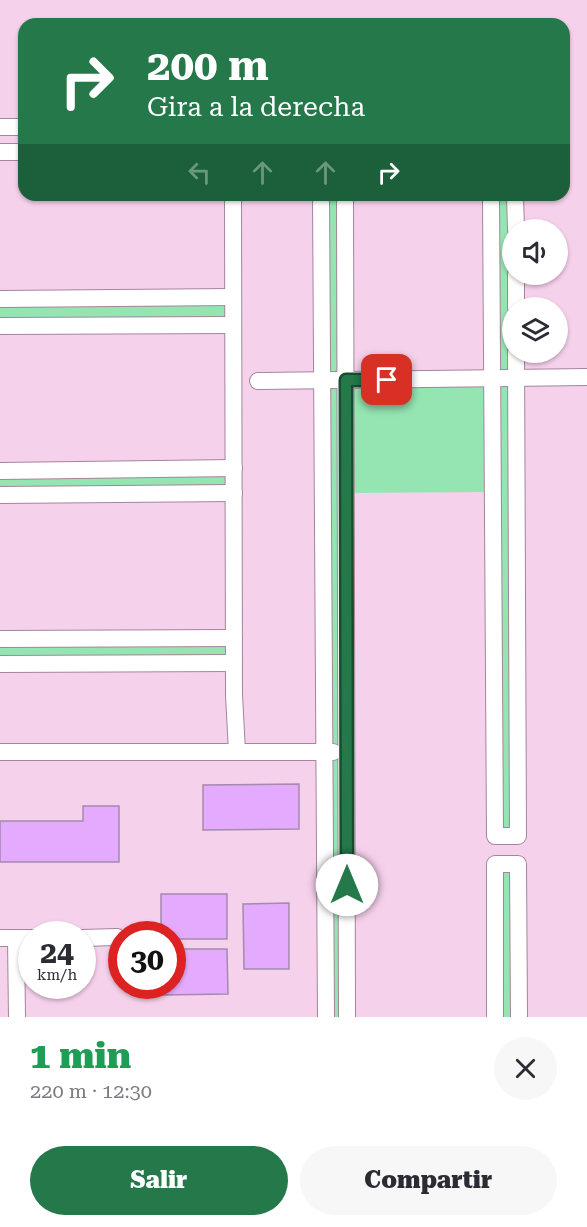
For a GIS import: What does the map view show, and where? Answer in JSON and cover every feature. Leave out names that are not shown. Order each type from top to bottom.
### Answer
[{"type":"street","points":[[0,127],[18,127]]},
{"type":"street","points":[[0,152],[18,152]]},
{"type":"street","points":[[233,201],[234,663],[237,752]]},
{"type":"street","points":[[321,201],[326,1017]]},
{"type":"street","points":[[345,201],[347,1017]]},
{"type":"street","points":[[491,201],[495,836],[518,836],[516,363]]},
{"type":"street","points":[[515,201],[516,219]]},
{"type":"street","points":[[0,299],[233,297]]},
{"type":"street","points":[[0,326],[233,325]]},
{"type":"street","points":[[258,381],[587,377]]},
{"type":"street","points":[[493,436],[517,435]]},
{"type":"street","points":[[0,471],[234,468]]},
{"type":"street","points":[[0,495],[234,493]]},
{"type":"street","points":[[0,639],[234,638]]},
{"type":"street","points":[[0,664],[234,663]]},
{"type":"street","points":[[0,752],[346,752]]},
{"type":"street","points":[[495,1017],[495,864],[518,864],[519,1017]]},
{"type":"street","points":[[16,938],[17,1017]]},
{"type":"green space","points":[[321,201],[345,201],[346,379],[492,378],[491,201],[515,201],[514,219],[502,219],[502,285],[513,285],[513,297],[502,297],[502,363],[513,363],[518,836],[495,836],[493,492],[346,493],[347,1017],[326,1017]]},
{"type":"green space","points":[[233,297],[233,325],[0,326],[0,299]]},
{"type":"green space","points":[[234,468],[234,493],[0,495],[0,471]]},
{"type":"green space","points":[[234,638],[234,663],[0,664],[0,639]]},
{"type":"green space","points":[[495,864],[518,864],[519,1017],[495,1017]]},
{"type":"building","points":[[299,784],[299,829],[203,830],[203,785]]},
{"type":"building","points":[[83,806],[119,806],[119,862],[0,862],[0,821],[83,821]]},
{"type":"building","points":[[161,894],[227,894],[227,939],[186,939],[186,921],[161,921]]},
{"type":"building","points":[[289,903],[289,969],[244,969],[243,904]]},
{"type":"building","points":[[186,949],[227,949],[228,994],[186,995]]},
{"type":"route","points":[[347,885],[346,380],[387,380]]}]
